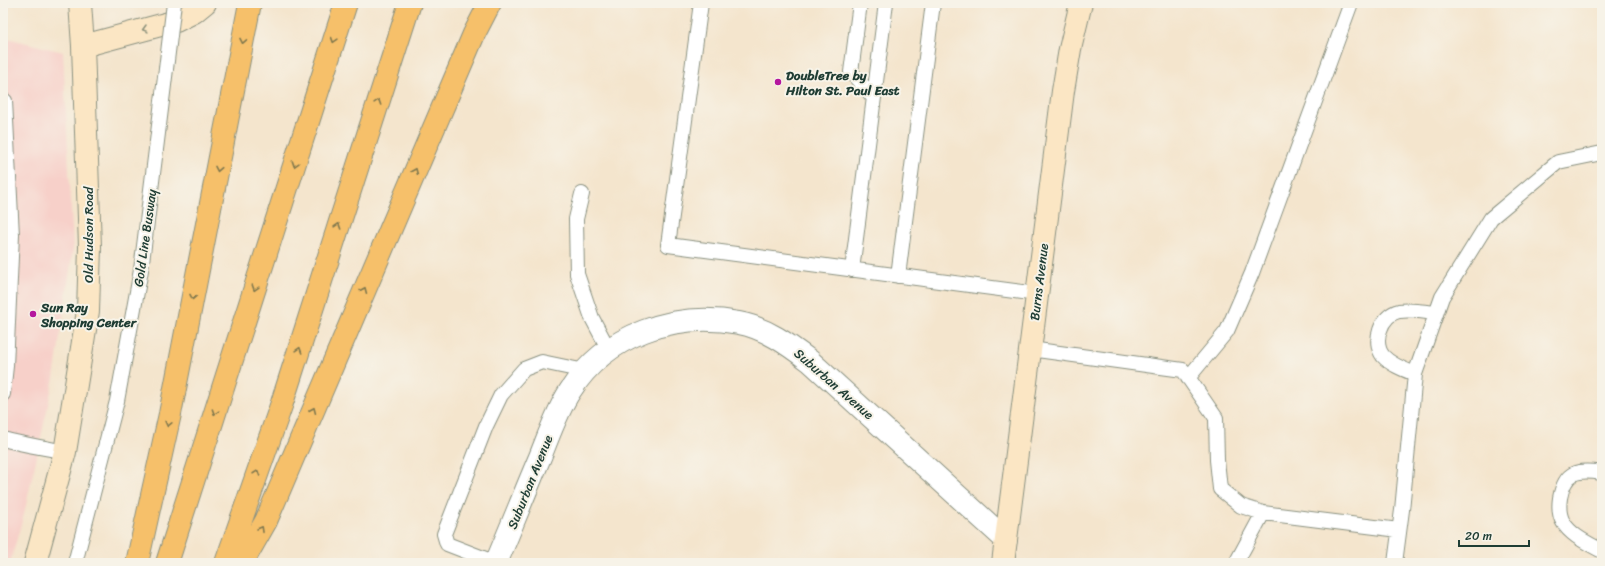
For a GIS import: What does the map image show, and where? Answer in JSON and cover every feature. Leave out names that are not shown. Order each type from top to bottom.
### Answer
[{"type":"highway","points":[[137,563],[170,414],[250,3]]},
{"type":"highway","points":[[167,563],[346,3]]},
{"type":"highway","points":[[226,563],[282,403],[410,3]]},
{"type":"highway","points":[[242,563],[266,521],[464,55],[490,3]]},
{"type":"street","name":"Old Hudson Road","points":[[35,563],[65,452],[88,311],[90,247],[83,46],[80,3]]},
{"type":"street","points":[[83,46],[176,21],[194,12],[205,3]]},
{"type":"street","name":"Burns Avenue","points":[[1003,563],[1063,91],[1070,49],[1081,3]]},
{"type":"street","name":"Suburban Avenue","points":[[496,563],[554,421],[570,391],[585,371],[609,350],[625,339],[656,326],[681,321],[706,319],[740,323],[772,335],[794,348],[1006,540]]},
{"type":"lane","name":"Gold Line Busway","points":[[75,563],[117,401],[142,270],[174,3]]},
{"type":"lane","points":[[701,3],[668,245],[1037,294]]},
{"type":"lane","points":[[860,3],[851,72],[874,98]]},
{"type":"lane","points":[[852,270],[886,3]]},
{"type":"lane","points":[[898,276],[933,3]]},
{"type":"lane","points":[[1188,378],[1227,331],[1252,273],[1351,3]]},
{"type":"lane","points":[[3,100],[5,101],[12,235],[6,366],[3,394]]},
{"type":"lane","points":[[1395,563],[1400,530],[1416,374],[1442,297],[1491,218],[1558,162],[1602,153]]},
{"type":"lane","points":[[582,194],[576,219],[577,274],[592,318],[609,350]]},
{"type":"lane","points":[[1416,374],[1392,363],[1383,356],[1378,346],[1379,334],[1383,323],[1393,314],[1400,311],[1436,313]]},
{"type":"lane","points":[[1030,349],[1183,370],[1216,418],[1217,460],[1220,489],[1241,506],[1263,514],[1400,530]]},
{"type":"lane","points":[[496,563],[447,544],[444,534],[486,426],[501,395],[524,369],[542,362],[585,371]]},
{"type":"lane","points":[[3,439],[65,452]]},
{"type":"lane","points":[[1602,473],[1585,470],[1572,474],[1563,484],[1559,506],[1562,521],[1572,534],[1602,551]]},
{"type":"lane","points":[[1236,563],[1263,514]]},
{"type":"shaded area","name":"Sun Ray Shopping Center","points":[[3,37],[63,52],[73,249],[54,378],[24,514],[10,563],[3,563]]},
{"type":"place","name":"DoubleTree by Hilton St. Paul East","points":[[778,82]]},
{"type":"place","name":"Sun Ray Shopping Center","points":[[33,314]]}]
